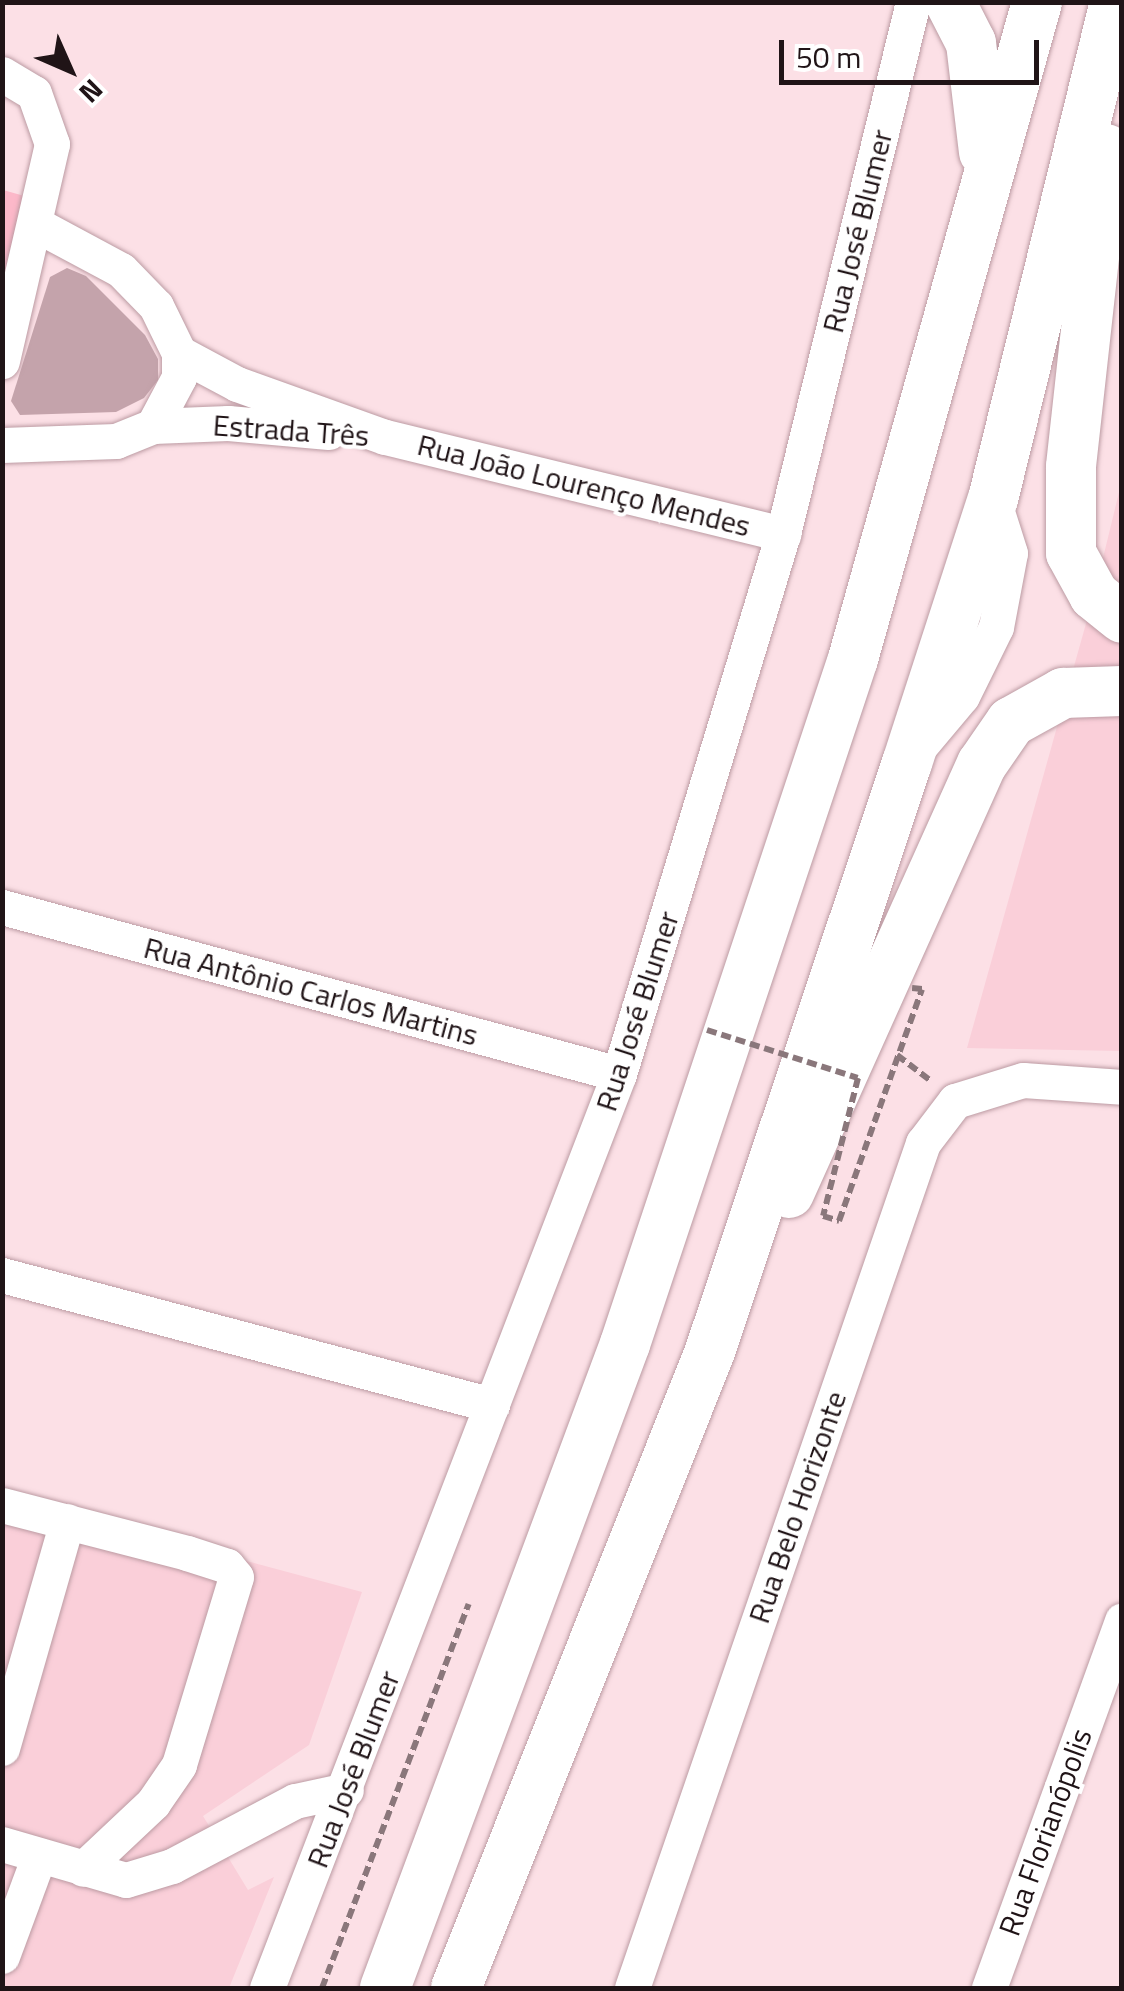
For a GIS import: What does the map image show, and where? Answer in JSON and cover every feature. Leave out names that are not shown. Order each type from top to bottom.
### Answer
[{"type":"highway","points":[[950,2],[971,42],[986,174]]},
{"type":"highway","points":[[385,1988],[624,1344],[840,696],[923,422],[986,174],[1037,2]]},
{"type":"highway","points":[[456,1988],[709,1354],[907,763],[993,499],[1115,2]]},
{"type":"highway","points":[[1122,18],[1072,466],[1071,553],[1094,595],[1122,618]]},
{"type":"highway","points":[[709,1354],[838,1096],[982,764],[1011,722],[1051,699],[1122,690]]},
{"type":"street","name":"Rua José Blumer","points":[[267,1988],[618,1074],[783,534],[913,2]]},
{"type":"street","points":[[2,74],[34,93],[46,114],[52,144],[2,361]]},
{"type":"street","points":[[36,225],[142,287],[179,353]]},
{"type":"street","name":"Estrada Três","points":[[153,426],[179,377],[179,353],[282,402],[385,437]]},
{"type":"street","name":"Estrada Três","points":[[2,445],[116,441],[153,426],[228,422],[385,437]]},
{"type":"street","name":"Rua João Lourenço Mendes","points":[[385,437],[783,534]]},
{"type":"street","name":"Rua Antônio Carlos Martins","points":[[2,907],[618,1074]]},
{"type":"street","name":"Rua Belo Horizonte","points":[[632,1988],[923,1143],[955,1101],[1023,1080],[1122,1087]]},
{"type":"street","points":[[2,1275],[492,1405]]},
{"type":"street","points":[[2,1505],[228,1566],[236,1577],[178,1765],[152,1803],[83,1869]]},
{"type":"street","points":[[2,1748],[67,1521]]},
{"type":"street","name":"Rua Florianópolis","points":[[990,1988],[1122,1620]]},
{"type":"street","points":[[2,1844],[126,1880],[172,1866],[295,1801],[346,1790]]},
{"type":"street","points":[[2,1956],[39,1856]]},
{"type":"path","points":[[708,1030],[858,1078],[823,1216],[839,1220],[922,989],[912,988]]},
{"type":"path","points":[[322,1988],[469,1604]]},
{"type":"shaded area","points":[[3,190],[35,199],[3,326]]},
{"type":"shaded area","points":[[1121,484],[1121,1051],[967,1048],[1094,595]]},
{"type":"shaded area","points":[[2,1495],[362,1592],[309,1745],[203,1816],[248,1890],[274,1877],[229,1988],[3,1988]]},
{"type":"building","points":[[67,268],[86,276],[145,335],[158,359],[158,380],[144,398],[116,412],[20,415],[11,401],[50,277]]}]
